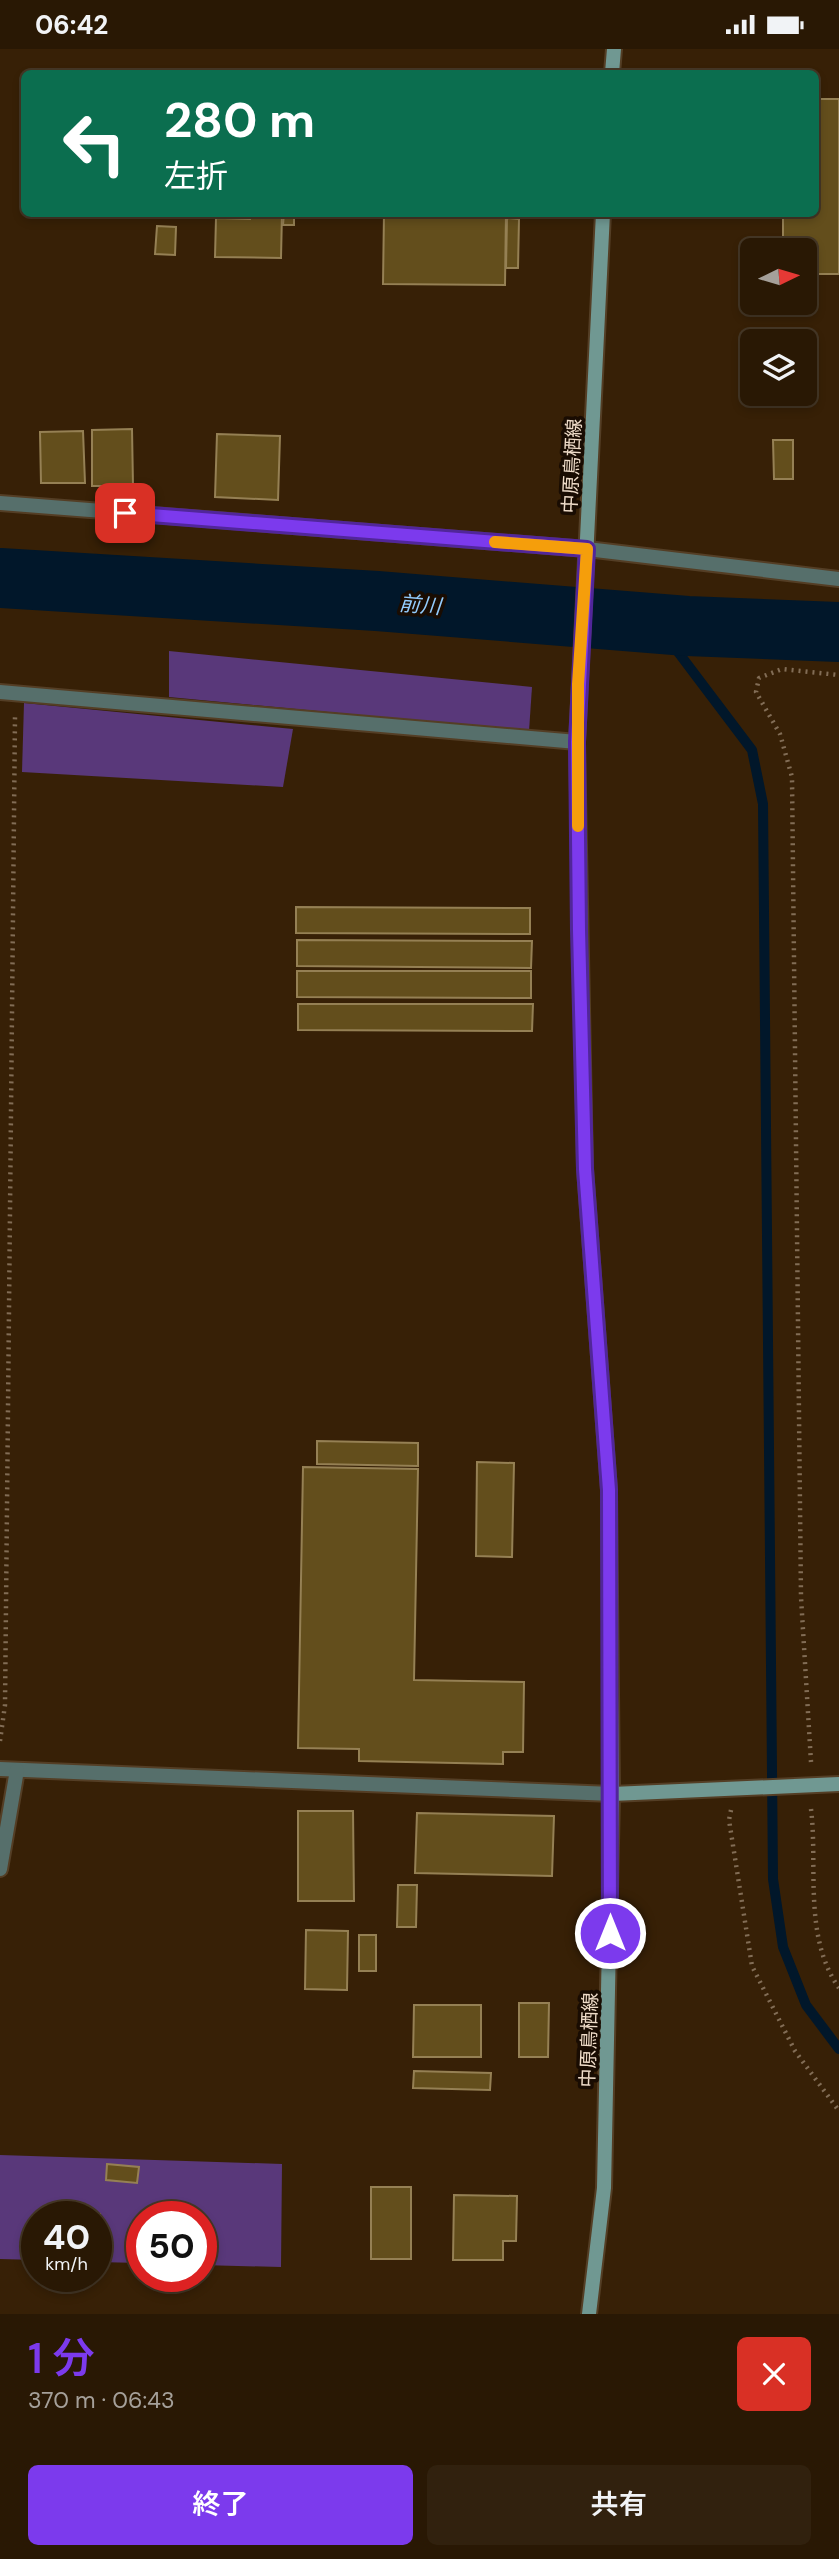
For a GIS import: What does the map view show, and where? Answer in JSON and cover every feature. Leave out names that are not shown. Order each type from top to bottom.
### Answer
[{"type":"main road","points":[[612,70],[614,49]]},
{"type":"main road","name":"中原鳥栖線","points":[[589,2314],[604,2188],[612,1794],[609,1490],[585,1169],[577,742],[603,217]]},
{"type":"main road","points":[[612,1794],[839,1784]]},
{"type":"street","points":[[0,503],[587,549],[839,579]]},
{"type":"street","points":[[7,693],[577,742]]},
{"type":"street","points":[[0,1769],[612,1794]]},
{"type":"street","points":[[0,1868],[17,1770]]},
{"type":"path","points":[[839,675],[782,669],[759,678],[756,692],[780,734],[792,777],[801,1597],[812,1755],[808,1786],[815,1840],[812,1898],[829,1974],[839,1988]]},
{"type":"path","points":[[0,1741],[5,1705],[7,693]]},
{"type":"path","points":[[736,1789],[729,1820],[752,1966],[796,2051],[839,2111]]},
{"type":"shaded area","points":[[169,651],[532,687],[529,731],[169,697]]},
{"type":"shaded area","points":[[24,703],[293,729],[283,787],[22,772]]},
{"type":"shaded area","points":[[0,2155],[282,2164],[281,2267],[217,2265],[217,2201],[126,2201],[126,2263],[112,2262],[112,2201],[21,2201],[21,2260],[0,2259]]},
{"type":"building","points":[[819,99],[839,99],[839,274],[817,274],[817,238],[783,238],[783,217],[819,217]]},
{"type":"building","points":[[282,217],[281,258],[215,257],[216,218]]},
{"type":"building","points":[[284,217],[294,217],[294,225],[283,225]]},
{"type":"building","points":[[384,217],[506,217],[505,285],[383,284]]},
{"type":"building","points":[[507,218],[519,219],[518,268],[506,268]]},
{"type":"building","points":[[157,226],[176,227],[175,255],[155,254]]},
{"type":"building","points":[[132,429],[133,486],[92,486],[92,430]]},
{"type":"building","points":[[83,431],[85,483],[41,483],[40,432]]},
{"type":"building","points":[[217,434],[280,436],[278,500],[215,497]]},
{"type":"building","points":[[773,440],[793,440],[793,479],[774,479]]},
{"type":"building","points":[[296,907],[530,908],[530,934],[296,933]]},
{"type":"building","points":[[297,940],[532,941],[531,968],[297,966]]},
{"type":"building","points":[[297,971],[531,971],[531,998],[297,997]]},
{"type":"building","points":[[298,1004],[533,1004],[532,1031],[298,1030]]},
{"type":"building","points":[[317,1441],[418,1443],[418,1466],[317,1464]]},
{"type":"building","points":[[477,1462],[514,1463],[512,1557],[476,1556]]},
{"type":"building","points":[[303,1467],[418,1469],[414,1680],[524,1682],[523,1752],[503,1752],[503,1764],[359,1761],[359,1749],[298,1748]]},
{"type":"building","points":[[298,1811],[353,1811],[354,1901],[298,1901]]},
{"type":"building","points":[[417,1813],[554,1816],[552,1876],[415,1873]]},
{"type":"building","points":[[398,1885],[417,1885],[416,1927],[397,1927]]},
{"type":"building","points":[[306,1930],[348,1931],[347,1990],[305,1989]]},
{"type":"building","points":[[359,1935],[376,1935],[376,1971],[359,1971]]},
{"type":"building","points":[[519,2003],[549,2003],[548,2057],[519,2057]]},
{"type":"building","points":[[414,2005],[481,2005],[481,2057],[413,2057]]},
{"type":"building","points":[[414,2071],[491,2073],[490,2090],[413,2088]]},
{"type":"building","points":[[107,2164],[139,2167],[137,2183],[106,2180]]},
{"type":"building","points":[[371,2187],[411,2187],[411,2259],[371,2259]]},
{"type":"building","points":[[454,2195],[517,2196],[516,2241],[503,2241],[503,2260],[453,2260]]},
{"type":"waterway","name":"前川","points":[[0,578],[377,601],[687,626],[839,632]]},
{"type":"waterway","points":[[612,621],[675,648],[752,750],[763,804],[773,1879],[783,1947],[806,2005],[839,2049]]},
{"type":"slow traffic","points":[[495,542],[587,549],[578,684],[578,826]]},
{"type":"route","points":[[125,513],[587,549],[578,684],[579,930],[585,1169],[609,1490],[612,1794],[610,1933]]}]
